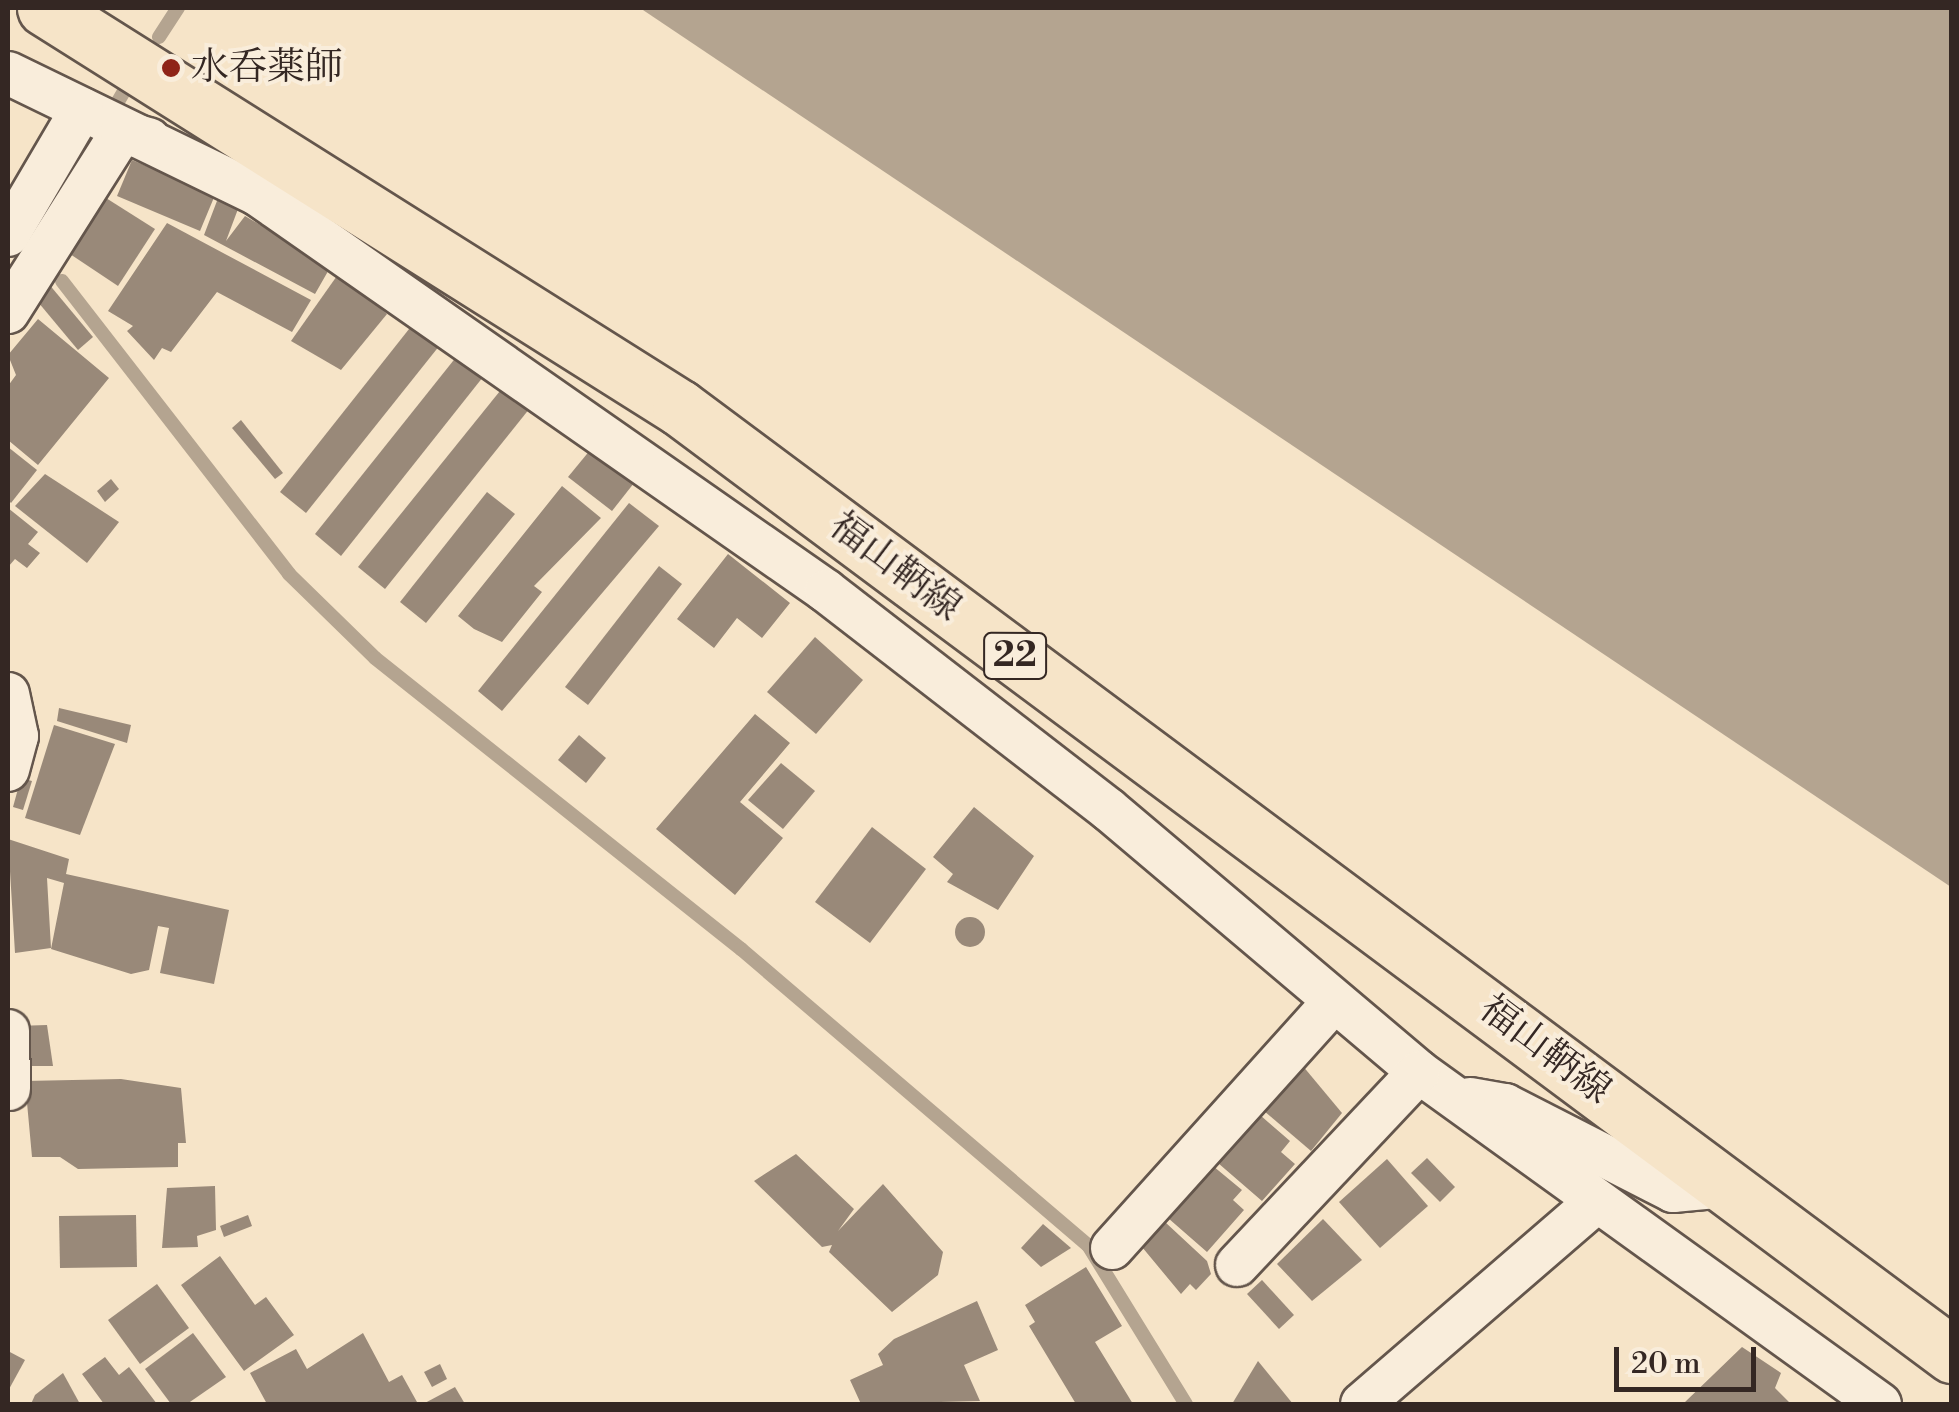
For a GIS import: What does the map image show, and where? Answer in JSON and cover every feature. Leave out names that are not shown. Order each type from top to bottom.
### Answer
[{"type":"main road","name":"福山鞆線","points":[[45,8],[339,185],[680,408],[1952,1355]]},
{"type":"street","points":[[8,73],[122,132],[257,194],[826,591],[1108,809],[1332,1004],[1435,1084],[1595,1204],[1730,1288],[1880,1404]]},
{"type":"street","points":[[8,234],[82,109]]},
{"type":"street","points":[[122,132],[339,185]]},
{"type":"street","points":[[8,312],[122,132]]},
{"type":"street","points":[[8,694],[17,736],[8,770]]},
{"type":"street","points":[[1112,1248],[1332,1004]]},
{"type":"street","points":[[8,1031],[9,1089]]},
{"type":"street","points":[[1435,1084],[1505,1105],[1673,1191],[1726,1186]]},
{"type":"street","points":[[1237,1265],[1435,1084]]},
{"type":"street","points":[[1362,1404],[1595,1204]]},
{"type":"shaded area","points":[[640,8],[1951,8],[1951,887]]},
{"type":"building","points":[[132,160],[215,195],[200,231],[117,196]]},
{"type":"building","points":[[220,193],[241,201],[226,241],[245,216],[331,266],[315,294],[204,235]]},
{"type":"building","points":[[106,198],[155,229],[118,286],[70,254]]},
{"type":"building","points":[[167,223],[311,300],[292,332],[217,292],[171,352],[162,348],[154,360],[127,331],[133,326],[108,311]]},
{"type":"building","points":[[339,273],[387,314],[341,370],[291,341]]},
{"type":"building","points":[[48,283],[93,337],[78,350],[33,296]]},
{"type":"building","points":[[38,319],[109,378],[38,465],[8,440],[8,386],[16,375],[8,355]]},
{"type":"building","points":[[413,324],[440,345],[306,513],[280,492]]},
{"type":"building","points":[[457,356],[483,377],[341,556],[315,534]]},
{"type":"building","points":[[504,386],[530,408],[385,589],[358,567]]},
{"type":"building","points":[[241,420],[283,473],[275,479],[232,428]]},
{"type":"building","points":[[8,447],[37,470],[11,503],[8,500]]},
{"type":"building","points":[[591,449],[634,483],[612,511],[568,477]]},
{"type":"building","points":[[45,474],[119,522],[87,563],[15,506]]},
{"type":"building","points":[[111,479],[119,489],[105,502],[97,491]]},
{"type":"building","points":[[562,486],[601,518],[534,586],[542,592],[502,642],[474,629],[458,616]]},
{"type":"building","points":[[487,492],[515,514],[426,623],[400,602]]},
{"type":"building","points":[[629,503],[659,526],[502,711],[478,691]]},
{"type":"building","points":[[8,508],[38,532],[28,544],[40,553],[27,568],[15,559],[8,567]]},
{"type":"building","points":[[728,554],[790,603],[762,638],[737,618],[714,648],[677,619]]},
{"type":"building","points":[[659,566],[682,584],[588,705],[565,687]]},
{"type":"building","points":[[815,637],[863,680],[816,734],[767,692]]},
{"type":"building","points":[[59,708],[131,725],[127,743],[57,721]]},
{"type":"building","points":[[755,714],[790,743],[740,802],[783,838],[735,895],[656,829]]},
{"type":"building","points":[[54,725],[115,744],[80,835],[25,818]]},
{"type":"building","points":[[579,735],[606,758],[586,783],[558,760]]},
{"type":"building","points":[[781,763],[815,791],[783,829],[748,800]]},
{"type":"building","points":[[21,778],[32,781],[23,810],[13,807]]},
{"type":"building","points":[[974,807],[1034,856],[998,910],[947,882],[953,874],[933,857]]},
{"type":"building","points":[[872,827],[926,869],[870,943],[815,902]]},
{"type":"building","points":[[8,839],[69,859],[66,874],[229,910],[214,984],[160,973],[169,928],[158,926],[149,970],[131,974],[51,949],[64,883],[47,878],[51,948],[15,953]]},
{"type":"building","points":[[970,917],[984,926],[985,932],[976,946],[970,947],[956,938],[955,932],[964,918]]},
{"type":"building","points":[[47,1025],[53,1066],[16,1066],[16,1026]]},
{"type":"building","points":[[1302,1065],[1342,1113],[1311,1151],[1264,1111]]},
{"type":"building","points":[[121,1079],[181,1088],[186,1143],[178,1143],[178,1167],[78,1169],[60,1157],[32,1157],[25,1081]]},
{"type":"building","points":[[1260,1115],[1290,1141],[1281,1152],[1295,1164],[1262,1201],[1218,1163]]},
{"type":"building","points":[[796,1154],[854,1209],[838,1231],[883,1184],[943,1252],[938,1275],[892,1312],[829,1252],[832,1245],[822,1247],[754,1181]]},
{"type":"building","points":[[1427,1158],[1455,1187],[1440,1202],[1411,1173]]},
{"type":"building","points":[[1387,1159],[1428,1206],[1380,1248],[1339,1202]]},
{"type":"building","points":[[1213,1166],[1242,1190],[1233,1200],[1244,1210],[1207,1252],[1168,1218]]},
{"type":"building","points":[[215,1186],[216,1230],[197,1236],[198,1247],[162,1248],[167,1188]]},
{"type":"building","points":[[136,1215],[137,1267],[60,1268],[59,1216]]},
{"type":"building","points":[[248,1215],[252,1226],[224,1237],[220,1226]]},
{"type":"building","points":[[1323,1219],[1362,1260],[1312,1301],[1277,1264]]},
{"type":"building","points":[[1165,1222],[1207,1261],[1211,1274],[1196,1290],[1190,1284],[1181,1294],[1142,1247]]},
{"type":"building","points":[[1043,1224],[1071,1248],[1041,1267],[1021,1248]]},
{"type":"building","points":[[220,1256],[255,1305],[266,1297],[294,1335],[244,1371],[181,1285]]},
{"type":"building","points":[[1086,1267],[1122,1326],[1095,1342],[1133,1404],[1076,1404],[1029,1326],[1035,1322],[1025,1305]]},
{"type":"building","points":[[1262,1280],[1294,1315],[1279,1329],[1247,1294]]},
{"type":"building","points":[[157,1284],[189,1328],[140,1364],[108,1320]]},
{"type":"building","points":[[977,1301],[998,1350],[964,1365],[980,1401],[861,1404],[850,1380],[883,1365],[878,1354],[894,1339]]},
{"type":"building","points":[[193,1333],[226,1377],[187,1404],[171,1404],[145,1369]]},
{"type":"building","points":[[363,1333],[389,1382],[402,1375],[417,1402],[267,1404],[250,1373],[296,1349],[307,1369]]},
{"type":"building","points":[[1742,1347],[1781,1373],[1775,1388],[1791,1404],[1685,1402]]},
{"type":"building","points":[[8,1351],[25,1360],[8,1391]]},
{"type":"building","points":[[105,1357],[119,1375],[129,1367],[157,1404],[104,1404],[82,1374]]},
{"type":"building","points":[[1258,1361],[1293,1404],[1232,1404]]},
{"type":"building","points":[[440,1364],[447,1379],[432,1387],[424,1372]]},
{"type":"building","points":[[63,1373],[80,1404],[31,1404],[35,1395]]},
{"type":"building","points":[[455,1387],[465,1404],[423,1404]]},
{"type":"waterway","points":[[159,37],[178,8]]},
{"type":"waterway","points":[[116,105],[123,93]]},
{"type":"waterway","points":[[62,281],[289,574],[375,658],[741,949],[1088,1245],[1186,1404]]},
{"type":"place","name":"水呑薬師","points":[[171,68]]}]
